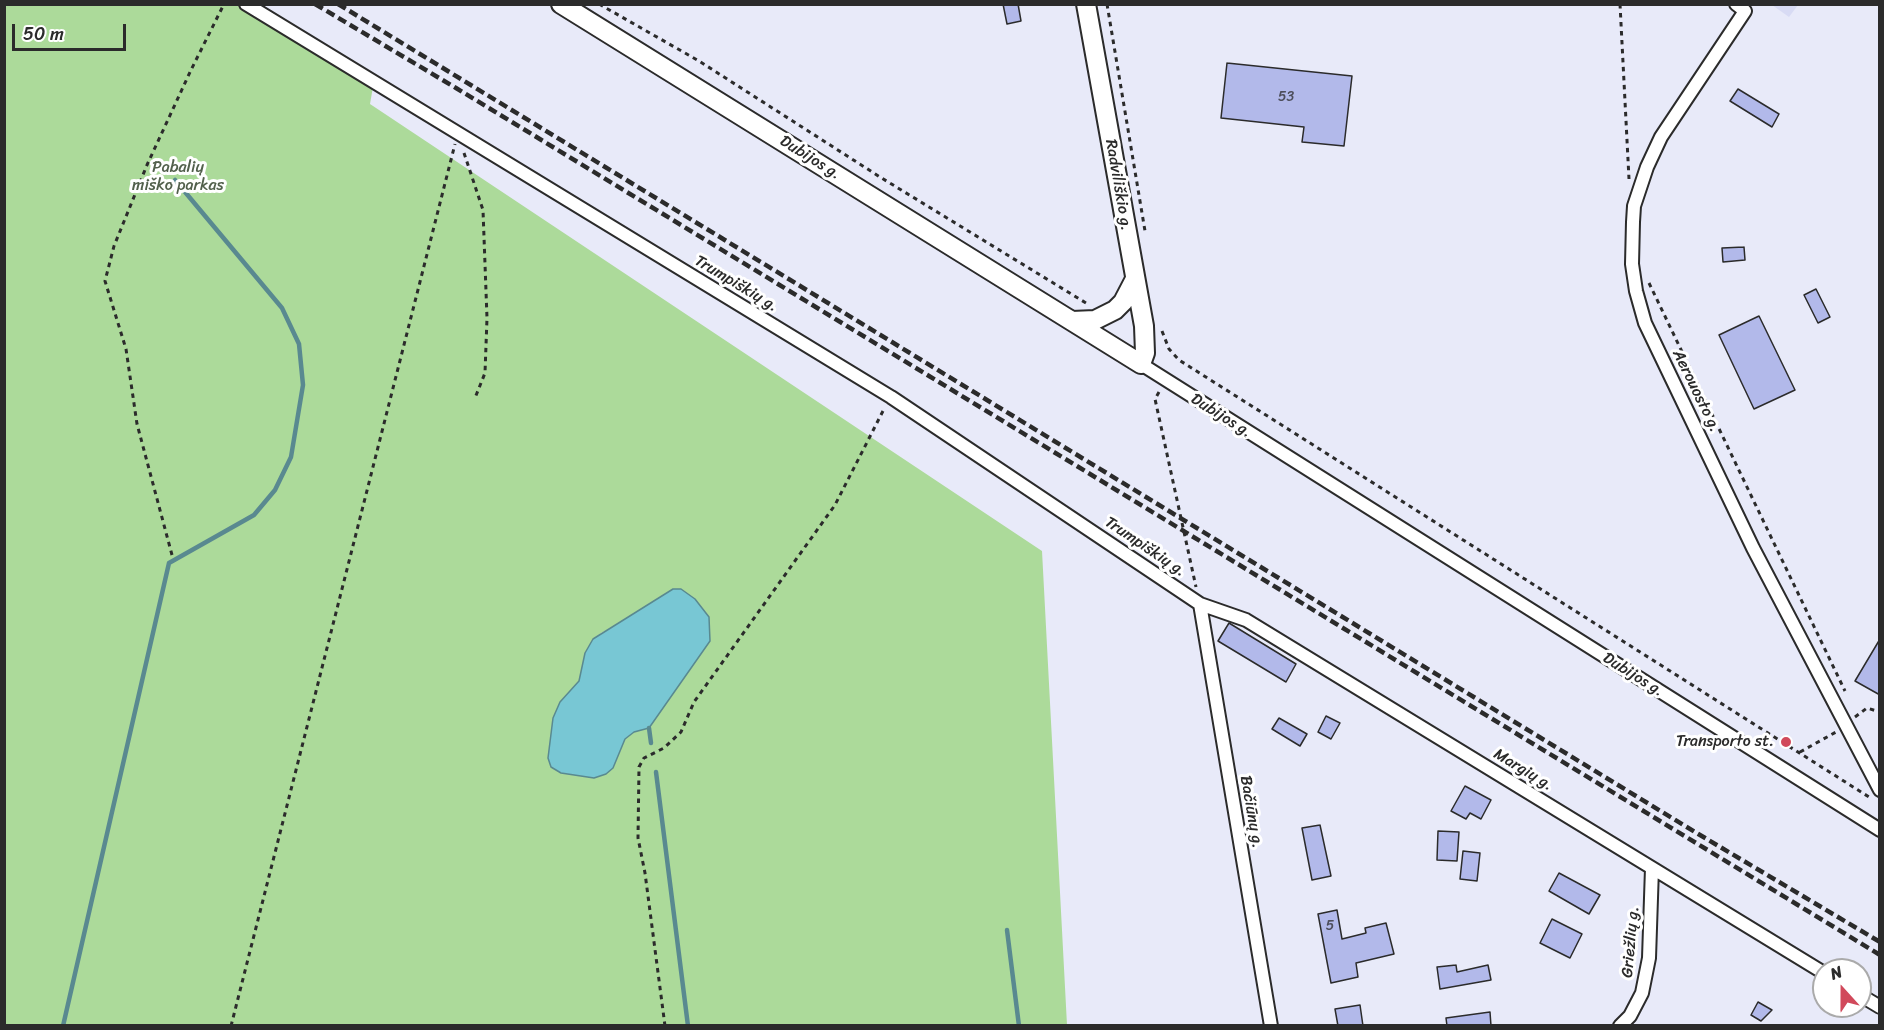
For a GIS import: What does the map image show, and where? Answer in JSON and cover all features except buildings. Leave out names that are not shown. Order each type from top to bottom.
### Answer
[{"type":"main road","name":"Dubijos g.","points":[[561,4],[1141,364]]},
{"type":"main road","name":"Radviliškio g.","points":[[1086,4],[1144,326],[1145,353],[1141,364]]},
{"type":"main road","points":[[1072,321],[1095,320],[1106,316],[1124,302],[1136,279]]},
{"type":"street","name":"Trumpiškių g.","points":[[246,4],[891,397],[1200,604]]},
{"type":"street","name":"Aerouosto g.","points":[[1736,4],[1745,11],[1661,137],[1647,167],[1634,206],[1632,264],[1645,323],[1753,548],[1846,727],[1875,794]]},
{"type":"street","name":"Dubijos g.","points":[[1141,364],[1880,830]]},
{"type":"street","name":"Margių g.","points":[[1200,604],[1246,620],[1812,966]]},
{"type":"street","name":"Bačiūnų g.","points":[[1200,604],[1271,1026]]},
{"type":"street","name":"Griežlių g.","points":[[1620,1026],[1630,1016],[1642,993],[1649,958],[1652,868]]},
{"type":"path","points":[[172,555],[137,424],[126,349],[105,281],[114,246],[147,165],[190,70],[224,4]]},
{"type":"path","points":[[599,4],[699,61],[880,177],[1106,316]]},
{"type":"path","points":[[1107,4],[1147,239]]},
{"type":"path","points":[[1620,4],[1628,172],[1634,206]]},
{"type":"path","points":[[457,134],[483,210],[487,318],[485,373],[475,398]]},
{"type":"path","points":[[231,1026],[457,134]]},
{"type":"path","points":[[1632,264],[1648,281],[1846,693]]},
{"type":"path","points":[[1144,326],[1162,330],[1168,349],[1179,360],[1800,752],[1875,794]]},
{"type":"path","points":[[1179,360],[1155,399],[1200,604]]},
{"type":"path","points":[[665,1026],[645,873],[638,837],[639,767],[644,758],[664,748],[681,732],[694,702],[834,505],[891,397]]},
{"type":"path","points":[[1867,708],[1880,712]]},
{"type":"path","points":[[1800,752],[1846,727]]},
{"type":"shaded area","points":[[1772,5],[1798,5],[1789,17]]},
{"type":"green space","name":"Pabalių miško parkas","points":[[5,5],[246,5],[374,81],[370,104],[1042,551],[1067,1025],[5,1026]],"holes":[[[621,623],[649,728],[634,732],[625,739],[613,768],[560,702],[579,681],[585,653],[601,633]]]},
{"type":"water","points":[[673,589],[681,589],[695,599],[709,617],[710,641],[649,728],[634,732],[625,739],[613,768],[606,774],[594,778],[561,773],[551,767],[548,758],[553,718],[560,702],[579,681],[585,653],[593,639]]},
{"type":"waterway","points":[[63,1026],[169,563],[254,515],[275,490],[291,457],[303,385],[299,344],[282,308],[175,180]]},
{"type":"waterway","points":[[649,728],[651,743]]},
{"type":"waterway","points":[[656,772],[688,1026]]},
{"type":"waterway","points":[[1007,930],[1019,1026]]},
{"type":"railway","points":[[315,4],[1880,955]]},
{"type":"railway","points":[[338,4],[1695,832],[1880,942]]},
{"type":"place","name":"Transporto st.","points":[[1786,742]]}]
